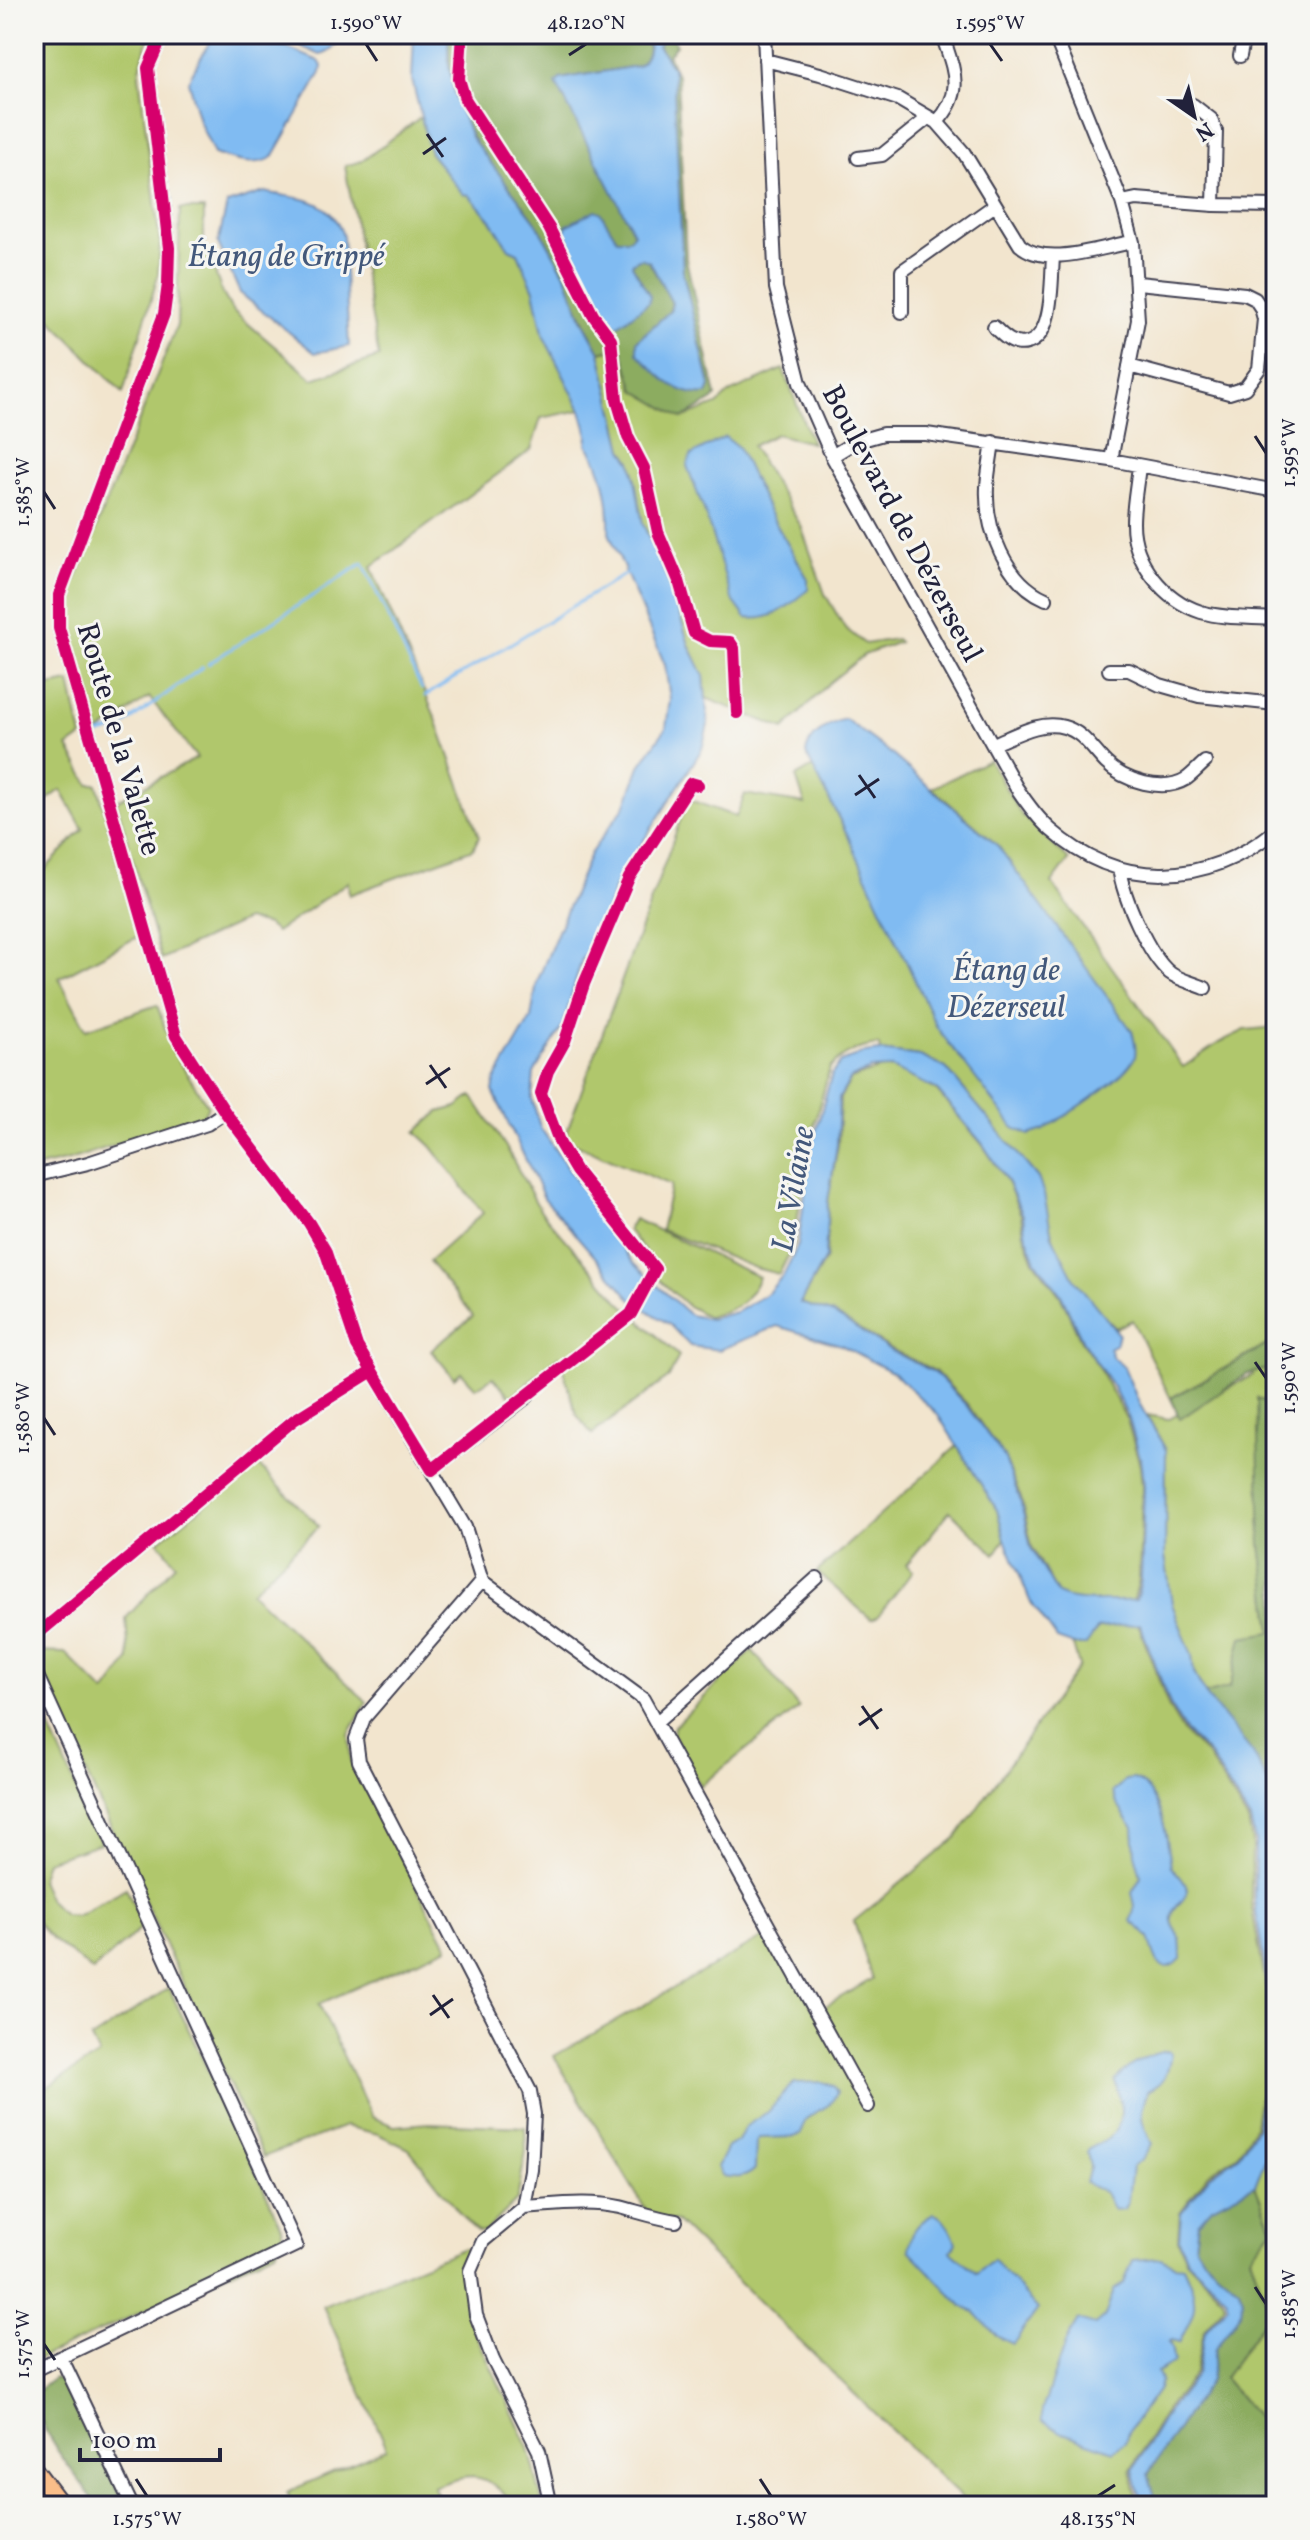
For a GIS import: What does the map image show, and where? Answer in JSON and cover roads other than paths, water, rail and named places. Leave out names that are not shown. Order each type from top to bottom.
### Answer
[{"type":"highway","points":[[34,2469],[62,2506]]},
{"type":"street","name":"Route de la Valette","points":[[163,34],[148,68],[169,248],[164,314],[59,595],[63,646],[100,765],[176,1036],[225,1112],[309,1223],[325,1250],[357,1346],[465,1527],[482,1581]]},
{"type":"street","name":"Boulevard de Dézerseul","points":[[764,34],[776,288],[800,383],[832,456],[1016,787],[1050,829],[1095,859],[1146,873],[1174,874],[1202,870],[1238,857],[1276,830]]},
{"type":"street","points":[[858,158],[882,155],[946,113],[957,87],[942,34]]},
{"type":"street","points":[[1071,34],[1055,38],[1122,202],[1133,242],[1138,283],[1138,320],[1111,460]]},
{"type":"street","points":[[1240,56],[1243,40],[1248,34]]},
{"type":"street","points":[[765,60],[898,99],[933,119],[964,153],[1020,245],[1039,256],[1053,257],[1133,242]]},
{"type":"street","points":[[1193,105],[1211,119],[1216,131],[1214,205]]},
{"type":"street","points":[[1122,202],[1136,199],[1276,206]]},
{"type":"street","points":[[902,312],[902,271],[995,205]]},
{"type":"street","points":[[994,327],[1003,337],[1020,345],[1031,343],[1041,335],[1047,323],[1053,257]]},
{"type":"street","points":[[1129,366],[1229,393],[1245,388],[1259,369],[1264,319],[1255,299],[1245,294],[1138,283]]},
{"type":"street","points":[[832,456],[855,442],[883,434],[926,434],[1111,460],[1276,491]]},
{"type":"street","points":[[993,442],[987,488],[990,524],[1013,572],[1030,592],[1046,599]]},
{"type":"street","points":[[1139,466],[1133,525],[1139,552],[1151,576],[1175,599],[1203,613],[1276,619]]},
{"type":"street","points":[[1109,670],[1129,670],[1160,685],[1199,696],[1276,704]]},
{"type":"street","points":[[993,744],[1043,725],[1061,726],[1078,732],[1108,766],[1156,786],[1184,780],[1205,762]]},
{"type":"street","points":[[1119,868],[1121,884],[1141,933],[1170,972],[1205,988]]},
{"type":"street","points":[[34,1176],[88,1163],[207,1124],[225,1112]]},
{"type":"street","points":[[34,1637],[294,1420],[371,1372]]},
{"type":"street","points":[[432,1470],[528,1396]]},
{"type":"street","points":[[656,1723],[817,1578]]},
{"type":"street","points":[[524,2207],[531,2170],[534,2114],[530,2091],[359,1761],[356,1739],[364,1718],[482,1581],[643,1699],[868,2106]]},
{"type":"street","points":[[34,1669],[296,2245],[34,2370]]},
{"type":"street","points":[[551,2506],[539,2451],[493,2360],[476,2315],[470,2271],[483,2241],[524,2207],[590,2204],[619,2207],[676,2221]]},
{"type":"street","points":[[61,2357],[132,2506]]},
{"type":"water","name":"Étang de Grippé","points":[[214,34],[254,34],[319,61],[322,66],[321,73],[273,157],[267,160],[244,162],[214,154],[199,121],[188,81]]},
{"type":"water","points":[[273,34],[342,34],[331,50],[320,55]]},
{"type":"water","name":"La Vilaine","points":[[414,34],[448,34],[448,60],[454,93],[471,137],[536,222],[566,276],[583,321],[600,352],[623,449],[632,463],[643,524],[669,582],[689,645],[704,676],[708,725],[702,749],[615,886],[603,924],[582,959],[563,1026],[534,1073],[532,1098],[540,1127],[634,1264],[690,1315],[710,1319],[736,1312],[768,1293],[784,1274],[798,1245],[811,1148],[832,1074],[841,1062],[864,1053],[880,1051],[920,1056],[946,1068],[1038,1178],[1052,1236],[1074,1279],[1119,1334],[1116,1344],[1109,1348],[1113,1358],[1124,1367],[1139,1403],[1166,1450],[1165,1556],[1172,1604],[1192,1656],[1194,1673],[1205,1694],[1253,1753],[1276,1798],[1276,1996],[1268,1986],[1254,1901],[1255,1841],[1250,1820],[1209,1754],[1186,1732],[1171,1707],[1140,1624],[1098,1628],[1086,1645],[1074,1645],[1057,1639],[1030,1601],[997,1510],[938,1415],[894,1373],[841,1345],[777,1326],[719,1350],[690,1346],[670,1325],[633,1301],[544,1198],[493,1091],[495,1080],[531,1018],[537,982],[590,854],[626,804],[640,766],[666,728],[670,699],[665,665],[609,533],[605,487],[598,464],[587,444],[588,435],[581,410],[544,337],[534,290],[518,253],[509,249],[491,220],[469,195],[463,194],[430,153],[412,80]],"holes":[[[891,1068],[936,1089],[982,1143],[1007,1181],[1023,1215],[1025,1232],[1036,1261],[1062,1296],[1082,1340],[1113,1387],[1129,1419],[1142,1465],[1144,1487],[1141,1580],[1136,1600],[1083,1600],[1057,1593],[1031,1548],[1020,1499],[1004,1457],[966,1405],[934,1372],[890,1350],[834,1314],[800,1303],[825,1258],[839,1098],[851,1078],[871,1069]]]},
{"type":"water","points":[[643,34],[664,34],[658,46],[673,69],[683,273],[710,386],[707,394],[677,388],[637,353],[637,341],[670,311],[672,303],[650,262],[641,258],[632,265],[650,296],[649,302],[618,326],[602,312],[594,299],[565,232],[566,226],[595,210],[600,212],[617,239],[629,239],[634,233],[556,83],[560,79],[637,66],[648,51],[648,42]]},
{"type":"water","name":"Étang de Grippé","points":[[264,192],[322,206],[337,223],[343,236],[349,346],[315,353],[240,293],[218,243],[227,204]]},
{"type":"water","points":[[725,437],[738,447],[768,510],[808,579],[808,590],[780,612],[764,618],[746,618],[732,599],[687,466],[691,455]]},
{"type":"water","name":"Étang de Dézerseul","points":[[845,719],[888,751],[998,846],[1132,1031],[1136,1053],[1130,1065],[1109,1085],[1044,1130],[1029,1135],[1014,1128],[937,1028],[847,834],[806,754],[810,742],[820,732]]},
{"type":"water","points":[[1134,1779],[1144,1785],[1157,1805],[1171,1867],[1186,1887],[1187,1893],[1176,1907],[1172,1921],[1180,1939],[1181,1959],[1166,1967],[1158,1962],[1149,1937],[1131,1921],[1135,1906],[1132,1892],[1141,1876],[1133,1828],[1113,1792],[1125,1780]]},
{"type":"water","points":[[1276,2050],[1276,2081],[1269,2094],[1273,2138],[1255,2185],[1212,2207],[1198,2223],[1195,2245],[1203,2258],[1239,2289],[1243,2299],[1241,2311],[1215,2349],[1210,2380],[1148,2474],[1156,2500],[1154,2506],[1142,2506],[1133,2469],[1168,2411],[1197,2374],[1205,2331],[1228,2305],[1226,2297],[1187,2260],[1179,2239],[1181,2213],[1210,2176],[1238,2156],[1257,2127],[1261,2099]]},
{"type":"water","points":[[1168,2051],[1171,2054],[1165,2077],[1148,2091],[1143,2107],[1143,2124],[1152,2144],[1141,2160],[1132,2166],[1124,2209],[1114,2210],[1105,2193],[1086,2183],[1090,2166],[1087,2152],[1109,2137],[1119,2125],[1121,2111],[1115,2081],[1138,2061]]},
{"type":"water","points":[[823,2082],[833,2086],[837,2092],[831,2103],[806,2120],[801,2134],[759,2138],[756,2142],[755,2169],[744,2176],[723,2176],[717,2167],[727,2147],[738,2141],[745,2127],[769,2111],[793,2083]]},
{"type":"water","points":[[934,2214],[945,2222],[953,2234],[956,2243],[951,2251],[977,2273],[993,2259],[1038,2309],[1013,2344],[998,2337],[974,2312],[962,2306],[909,2250],[916,2228]]},
{"type":"water","points":[[1161,2258],[1183,2266],[1194,2297],[1193,2313],[1179,2343],[1168,2343],[1174,2362],[1157,2372],[1160,2380],[1158,2389],[1128,2432],[1125,2443],[1113,2451],[1063,2433],[1042,2421],[1042,2410],[1065,2343],[1078,2320],[1095,2325],[1105,2316],[1114,2290],[1124,2283],[1133,2260]]},
{"type":"waterway","points":[[208,664],[363,563],[422,689]]},
{"type":"waterway","points":[[425,696],[627,573]]},
{"type":"waterway","points":[[98,735],[120,728],[203,667]]}]
